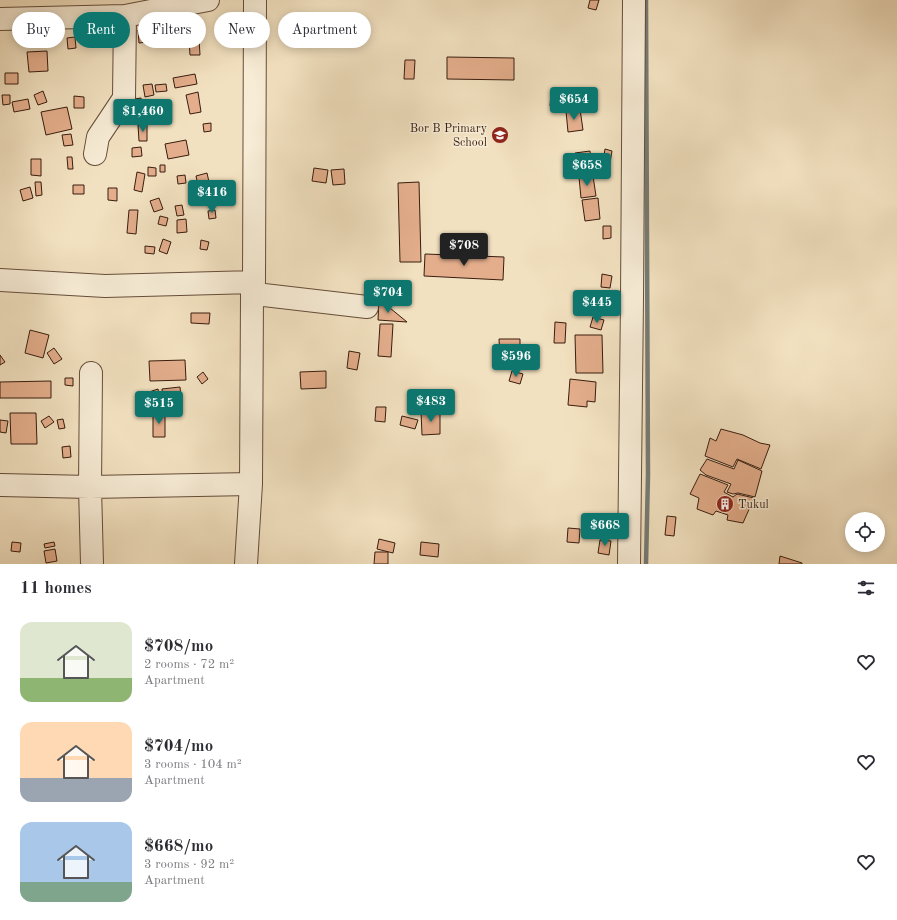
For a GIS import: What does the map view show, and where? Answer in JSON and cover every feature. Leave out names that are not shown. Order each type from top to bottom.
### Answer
[{"type":"street","points":[[130,15],[208,0]]},
{"type":"street","points":[[246,564],[250,484],[255,0]]},
{"type":"street","points":[[629,564],[634,0]]},
{"type":"street","points":[[0,18],[73,17]]},
{"type":"street","points":[[95,154],[98,137],[124,98],[125,48]]},
{"type":"street","points":[[0,280],[105,286],[253,288],[264,295],[367,306]]},
{"type":"street","points":[[91,373],[90,487],[92,564]]},
{"type":"street","points":[[0,485],[90,487],[250,484]]},
{"type":"building","points":[[590,0],[599,0],[596,10],[588,8]]},
{"type":"building","points":[[73,37],[73,48],[76,48],[68,49],[67,38]]},
{"type":"building","points":[[190,48],[200,48],[200,55],[190,55]]},
{"type":"building","points":[[47,51],[48,71],[29,72],[27,52]]},
{"type":"building","points":[[447,57],[514,58],[514,80],[447,79]]},
{"type":"building","points":[[405,60],[415,60],[414,79],[404,79]]},
{"type":"building","points":[[5,73],[18,73],[18,84],[5,84]]},
{"type":"building","points":[[195,74],[197,84],[175,88],[173,78]]},
{"type":"building","points":[[152,84],[154,95],[145,97],[143,85]]},
{"type":"building","points":[[166,84],[167,91],[156,92],[155,85]]},
{"type":"building","points":[[43,91],[47,102],[38,105],[34,95]]},
{"type":"building","points":[[198,92],[201,112],[190,114],[186,95]]},
{"type":"building","points":[[551,94],[564,95],[564,107],[550,106]]},
{"type":"building","points":[[2,95],[10,95],[10,104],[3,105]]},
{"type":"building","points":[[74,96],[84,97],[84,108],[74,108]]},
{"type":"building","points":[[141,98],[144,112],[138,113],[135,99]]},
{"type":"building","points":[[28,99],[30,109],[14,112],[12,102]]},
{"type":"building","points":[[67,107],[72,129],[46,135],[41,112]]},
{"type":"building","points":[[580,109],[583,130],[568,132],[566,111]]},
{"type":"building","points":[[211,123],[211,131],[204,132],[203,124]]},
{"type":"building","points":[[138,125],[147,125],[147,141],[139,141]]},
{"type":"building","points":[[71,134],[73,145],[64,146],[62,135]]},
{"type":"building","points":[[186,140],[189,155],[168,159],[165,144]]},
{"type":"building","points":[[141,147],[142,156],[132,157],[132,148]]},
{"type":"building","points":[[605,149],[612,151],[610,163],[603,162]]},
{"type":"building","points":[[590,151],[593,172],[578,174],[575,153]]},
{"type":"building","points":[[67,157],[72,157],[73,169],[68,169]]},
{"type":"building","points":[[31,159],[41,159],[41,176],[31,175]]},
{"type":"building","points":[[160,165],[165,165],[165,172],[160,172]]},
{"type":"building","points":[[148,167],[156,168],[156,176],[148,176]]},
{"type":"building","points":[[314,168],[328,170],[326,183],[312,181]]},
{"type":"building","points":[[344,169],[345,184],[333,185],[331,170]]},
{"type":"building","points":[[137,172],[145,174],[142,192],[134,190]]},
{"type":"building","points":[[207,173],[209,182],[198,185],[196,176]]},
{"type":"building","points":[[185,175],[186,183],[178,184],[177,176]]},
{"type":"building","points":[[593,176],[596,196],[581,198],[579,177]]},
{"type":"building","points":[[35,182],[41,182],[42,195],[36,196]]},
{"type":"building","points":[[419,182],[421,262],[400,262],[398,183]]},
{"type":"building","points":[[73,185],[84,185],[84,194],[73,194]]},
{"type":"building","points":[[30,187],[33,198],[23,201],[20,190]]},
{"type":"building","points":[[198,187],[209,188],[207,204],[197,203]]},
{"type":"building","points":[[108,188],[117,188],[117,201],[108,200]]},
{"type":"building","points":[[159,198],[163,209],[154,212],[150,201]]},
{"type":"building","points":[[598,198],[600,219],[585,221],[582,200]]},
{"type":"building","points":[[182,205],[184,215],[177,216],[175,206]]},
{"type":"building","points":[[129,210],[138,210],[136,234],[127,233]]},
{"type":"building","points":[[215,210],[216,218],[209,219],[208,211]]},
{"type":"building","points":[[160,216],[168,218],[166,226],[158,224]]},
{"type":"building","points":[[186,219],[187,232],[177,233],[177,220]]},
{"type":"building","points":[[603,226],[611,226],[611,238],[603,239]]},
{"type":"building","points":[[163,239],[171,242],[167,254],[159,251]]},
{"type":"building","points":[[201,240],[209,242],[207,250],[200,249]]},
{"type":"building","points":[[145,246],[155,247],[154,254],[145,253]]},
{"type":"building","points":[[425,254],[504,257],[503,280],[424,276]]},
{"type":"building","points":[[602,274],[612,276],[610,288],[601,287]]},
{"type":"building","points":[[379,299],[407,322],[378,320]]},
{"type":"building","points":[[191,313],[210,313],[209,324],[191,323]]},
{"type":"building","points":[[593,317],[604,320],[601,330],[590,327]]},
{"type":"building","points":[[555,322],[566,323],[565,343],[554,343]]},
{"type":"building","points":[[380,324],[393,324],[391,357],[378,356]]},
{"type":"building","points":[[30,330],[49,335],[43,358],[25,353]]},
{"type":"building","points":[[575,335],[602,335],[603,373],[576,373]]},
{"type":"building","points":[[499,339],[520,339],[520,358],[500,359]]},
{"type":"building","points":[[54,348],[62,359],[54,364],[47,353]]},
{"type":"building","points":[[349,351],[360,353],[357,370],[347,368]]},
{"type":"building","points":[[0,355],[5,362],[0,365]]},
{"type":"building","points":[[185,360],[186,380],[150,381],[149,361]]},
{"type":"building","points":[[326,371],[326,388],[301,389],[300,372]]},
{"type":"building","points":[[512,371],[523,374],[520,384],[509,381]]},
{"type":"building","points":[[203,372],[208,379],[202,384],[197,377]]},
{"type":"building","points":[[65,378],[73,378],[73,386],[65,385]]},
{"type":"building","points":[[570,379],[596,382],[595,402],[587,401],[587,407],[568,405]]},
{"type":"building","points":[[51,381],[51,398],[0,398],[0,382]]},
{"type":"building","points":[[180,387],[182,409],[164,410],[162,389]]},
{"type":"building","points":[[158,389],[160,400],[151,402],[149,392]]},
{"type":"building","points":[[376,407],[386,407],[385,422],[375,421]]},
{"type":"building","points":[[421,411],[440,411],[440,434],[422,435]]},
{"type":"building","points":[[10,413],[36,413],[37,444],[11,444]]},
{"type":"building","points":[[165,413],[165,437],[153,437],[153,414]]},
{"type":"building","points":[[49,416],[54,422],[45,428],[41,421]]},
{"type":"building","points":[[402,416],[418,420],[415,429],[400,425]]},
{"type":"building","points":[[63,419],[65,428],[59,429],[57,420]]},
{"type":"building","points":[[0,420],[8,421],[6,433],[0,432]]},
{"type":"building","name":"Tukul","points":[[721,429],[743,435],[760,443],[770,445],[761,469],[737,459],[733,467],[705,456],[710,438],[716,441]]},
{"type":"building","points":[[70,446],[71,457],[63,458],[62,447]]},
{"type":"building","name":"Tukul","points":[[707,459],[734,469],[738,460],[762,471],[755,497],[727,492],[731,484],[706,475],[700,470]]},
{"type":"building","name":"Tukul","points":[[700,474],[728,485],[724,492],[733,497],[737,494],[754,498],[743,523],[727,520],[728,515],[716,511],[713,515],[697,509],[699,498],[690,494]]},
{"type":"building","points":[[667,516],[676,517],[674,536],[665,535]]},
{"type":"building","points":[[568,528],[580,529],[579,543],[567,542]]},
{"type":"building","points":[[379,539],[395,543],[393,553],[377,549]]},
{"type":"building","points":[[600,540],[611,541],[609,555],[598,553]]},
{"type":"building","points":[[12,542],[21,543],[20,552],[11,551]]},
{"type":"building","points":[[54,542],[55,546],[45,548],[44,544]]},
{"type":"building","points":[[421,542],[439,544],[438,557],[420,555]]},
{"type":"building","points":[[55,549],[57,561],[46,563],[44,551]]},
{"type":"building","points":[[375,552],[388,552],[388,564],[374,564]]},
{"type":"building","points":[[780,556],[802,563],[802,564],[779,564]]},
{"type":"waterway","points":[[646,0],[648,475],[646,564]]},
{"type":"place","name":"Bor B Primary School","points":[[500,135]]},
{"type":"place","name":"Tukul","points":[[725,504]]}]
